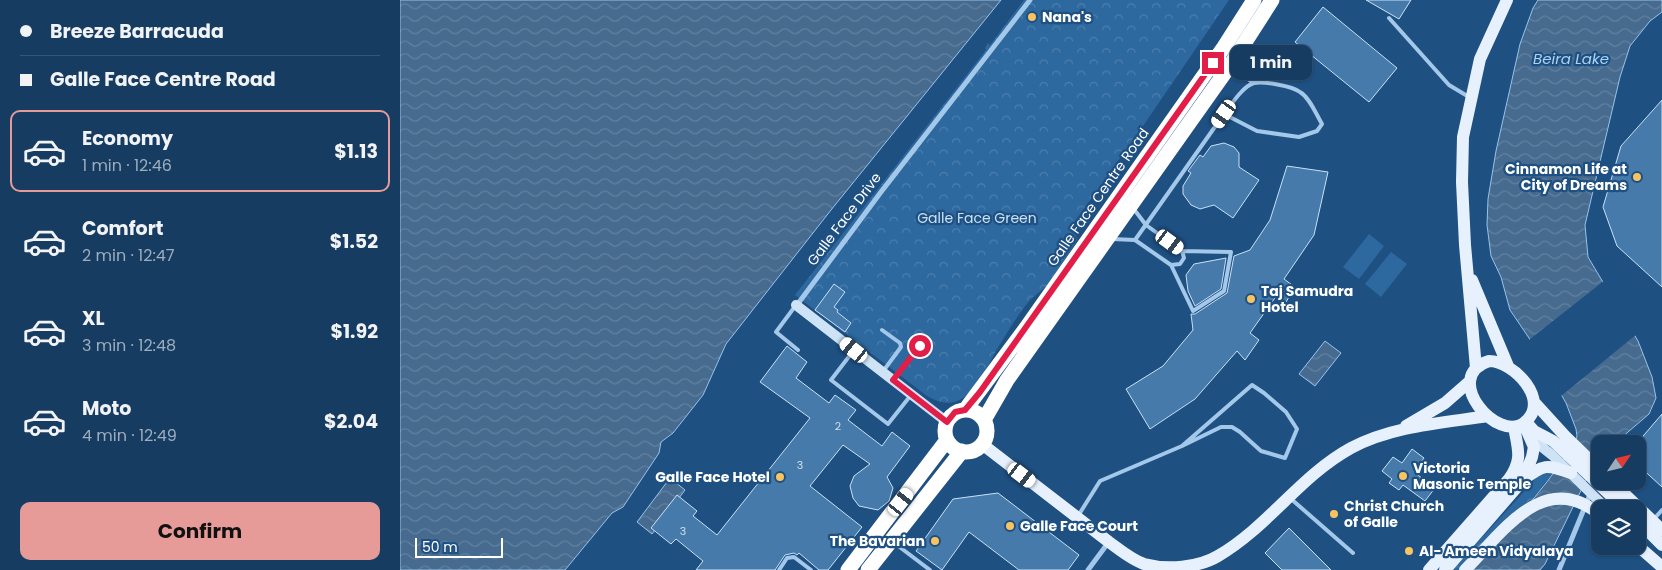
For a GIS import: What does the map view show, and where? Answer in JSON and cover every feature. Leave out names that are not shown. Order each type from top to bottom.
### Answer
[{"type":"highway","name":"Galle Face Centre Road","points":[[965,410],[1043,304],[1224,47],[1254,0]]},
{"type":"highway","points":[[984,420],[1007,380],[1231,64],[1272,0]]},
{"type":"highway","points":[[965,410],[975,412],[984,420],[986,432],[982,444],[972,450],[962,451],[951,445],[947,440],[945,429],[947,422],[955,412],[965,410]]},
{"type":"highway","points":[[848,570],[947,440]]},
{"type":"highway","points":[[868,570],[962,451]]},
{"type":"main road","points":[[1476,368],[1466,267],[1462,173],[1463,137],[1480,59],[1507,0]]},
{"type":"main road","points":[[1466,267],[1508,366]]},
{"type":"main road","points":[[1591,461],[1534,402],[1523,379],[1508,366],[1489,361],[1476,368],[1471,375],[1470,382],[1475,400],[1488,416],[1508,427],[1524,426],[1553,442],[1615,500]]},
{"type":"main road","points":[[1398,431],[1445,403],[1470,382]]},
{"type":"main road","points":[[1430,569],[1509,479],[1516,468],[1524,426],[1533,411],[1534,402]]},
{"type":"main road","points":[[982,444],[1109,542],[1144,564],[1165,568],[1194,567],[1217,556],[1235,544],[1316,472],[1338,456],[1366,442],[1398,431],[1488,416]]},
{"type":"main road","points":[[1523,480],[1534,447],[1524,426]]},
{"type":"main road","points":[[1445,570],[1523,480],[1541,467],[1552,467],[1571,473]]},
{"type":"main road","points":[[1620,490],[1662,530]]},
{"type":"main road","points":[[1465,570],[1514,519],[1538,502],[1556,498],[1578,501],[1591,509]]},
{"type":"main road","points":[[1646,529],[1662,545]]},
{"type":"main road","points":[[1646,553],[1662,567]]},
{"type":"street","name":"Galle Face Drive","points":[[796,305],[1030,0]]},
{"type":"street","points":[[796,305],[947,422]]},
{"type":"street","points":[[1524,426],[1542,447],[1598,500]]},
{"type":"street","points":[[1559,570],[1590,492]]},
{"type":"street","points":[[1088,570],[1109,542]]},
{"type":"street","points":[[1646,546],[1662,562]]},
{"type":"lane","points":[[1390,18],[1449,85],[1471,99]]},
{"type":"lane","points":[[1231,64],[1253,84]]},
{"type":"lane","points":[[1135,240],[1224,114],[1239,95],[1253,84],[1273,84],[1300,91],[1313,107],[1322,124],[1317,131],[1299,137],[1257,131],[1224,114]]},
{"type":"lane","points":[[1107,239],[1135,240],[1171,265],[1193,311],[1224,291],[1231,252],[1182,251],[1146,225],[1135,213],[1131,205]]},
{"type":"lane","points":[[1171,265],[1180,264],[1184,258],[1182,251]]},
{"type":"lane","points":[[796,305],[776,332],[798,350]]},
{"type":"lane","points":[[882,330],[900,344],[901,347],[882,372]]},
{"type":"lane","points":[[893,380],[920,346]]},
{"type":"lane","points":[[854,350],[831,380],[888,424],[911,395]]},
{"type":"lane","points":[[1078,518],[1100,481],[1182,446],[1221,427],[1232,428],[1240,432],[1261,452],[1286,458],[1296,429],[1286,412],[1252,385],[1182,446]]},
{"type":"lane","points":[[1289,497],[1354,553]]},
{"type":"lane","points":[[1652,521],[1662,510]]},
{"type":"lane","points":[[892,540],[930,570]]},
{"type":"lane","points":[[779,570],[787,558],[794,556],[811,570]]},
{"type":"green space","name":"Galle Face Green","points":[[1024,0],[1229,0],[1073,224],[1077,240],[1061,267],[1046,287],[1030,300],[1019,315],[970,393],[954,402],[941,402],[927,396],[795,295],[986,50],[985,48],[988,43],[990,45]]},
{"type":"green space","points":[[1369,234],[1384,246],[1359,279],[1343,267]]},
{"type":"green space","points":[[1391,252],[1407,264],[1381,297],[1365,284]]},
{"type":"green space","points":[[1556,457],[1561,462],[1510,528],[1472,570],[1452,570]]},
{"type":"water","points":[[400,0],[1001,0],[831,210],[726,344],[703,395],[673,433],[661,442],[659,453],[623,507],[612,513],[565,570],[400,570]]},
{"type":"water","name":"Beira Lake","points":[[1538,0],[1662,0],[1662,12],[1650,21],[1630,46],[1620,77],[1585,225],[1588,257],[1638,341],[1652,377],[1656,398],[1649,414],[1624,435],[1591,435],[1591,470],[1545,564],[1540,570],[1472,570],[1510,528],[1546,483],[1573,447],[1577,436],[1566,403],[1529,338],[1510,310],[1501,277],[1491,256],[1487,225],[1488,199],[1496,151],[1520,44],[1533,8]]},
{"type":"water","points":[[1325,341],[1341,353],[1315,386],[1299,374]]},
{"type":"water","points":[[670,478],[685,490],[652,534],[637,522]]},
{"type":"pier","points":[[1605,280],[1637,334],[1561,396],[1529,340]]},
{"type":"building","points":[[1366,0],[1411,0],[1399,19]]},
{"type":"building","points":[[1323,7],[1397,68],[1369,102],[1295,42]]},
{"type":"building","name":"Cinnamon Life at City of Dreams","points":[[1662,100],[1662,287],[1617,246],[1603,207],[1621,146]]},
{"type":"building","points":[[1224,143],[1234,147],[1239,153],[1239,167],[1259,180],[1233,218],[1214,205],[1200,209],[1191,205],[1183,194],[1183,186],[1191,173],[1188,171],[1200,155],[1203,157],[1211,146]]},
{"type":"building","name":"Taj Samudra Hotel","points":[[1287,166],[1328,172],[1314,235],[1284,279],[1295,287],[1286,302],[1277,295],[1250,333],[1259,340],[1245,360],[1237,351],[1195,399],[1150,429],[1126,389],[1163,366],[1193,330],[1191,314],[1195,314],[1227,293],[1234,256],[1250,250],[1270,220]]},
{"type":"building","points":[[1226,258],[1221,289],[1195,306],[1188,291],[1186,275],[1194,264]]},
{"type":"building","points":[[834,284],[845,292],[834,307],[838,310],[837,312],[851,323],[845,332],[815,310]]},
{"type":"building","points":[[787,346],[807,362],[796,378],[829,403],[835,395],[856,410],[848,420],[882,446],[892,432],[910,446],[887,477],[893,488],[889,501],[878,510],[859,506],[853,498],[850,486],[854,476],[870,464],[843,445],[810,486],[862,527],[828,570],[819,570],[799,553],[797,555],[794,553],[785,555],[775,570],[696,570],[703,561],[676,539],[671,544],[651,528],[677,495],[697,511],[693,516],[717,535],[810,418],[760,382]]},
{"type":"building","points":[[1662,414],[1662,487],[1646,472],[1646,435],[1644,435]]},
{"type":"building","name":"Victoria Masonic Temple","points":[[1412,449],[1424,458],[1414,472],[1435,488],[1425,501],[1403,485],[1399,490],[1389,483],[1392,479],[1382,471],[1393,457],[1402,463]]},
{"type":"building","points":[[998,493],[1079,555],[1068,570],[1019,570],[969,532],[942,570],[916,551],[953,499]]},
{"type":"building","points":[[1289,528],[1331,570],[1282,570],[1265,553]]},
{"type":"place","name":"Nana's","points":[[1032,17]]},
{"type":"place","name":"Cinnamon Life at City of Dreams","points":[[1637,177]]},
{"type":"place","name":"Taj Samudra Hotel","points":[[1251,299]]},
{"type":"place","name":"Victoria Masonic Temple","points":[[1403,476]]},
{"type":"place","name":"Galle Face Hotel","points":[[780,477]]},
{"type":"place","name":"Christ Church of Galle","points":[[1334,514]]},
{"type":"place","name":"Galle Face Court","points":[[1010,526]]},
{"type":"place","name":"The Bavarian","points":[[935,541]]},
{"type":"place","name":"Al- Ameen Vidyalaya","points":[[1409,551]]},
{"type":"route","points":[[920,346],[893,380],[947,422],[949,417],[955,412],[965,410],[980,392],[1213,63]]}]
